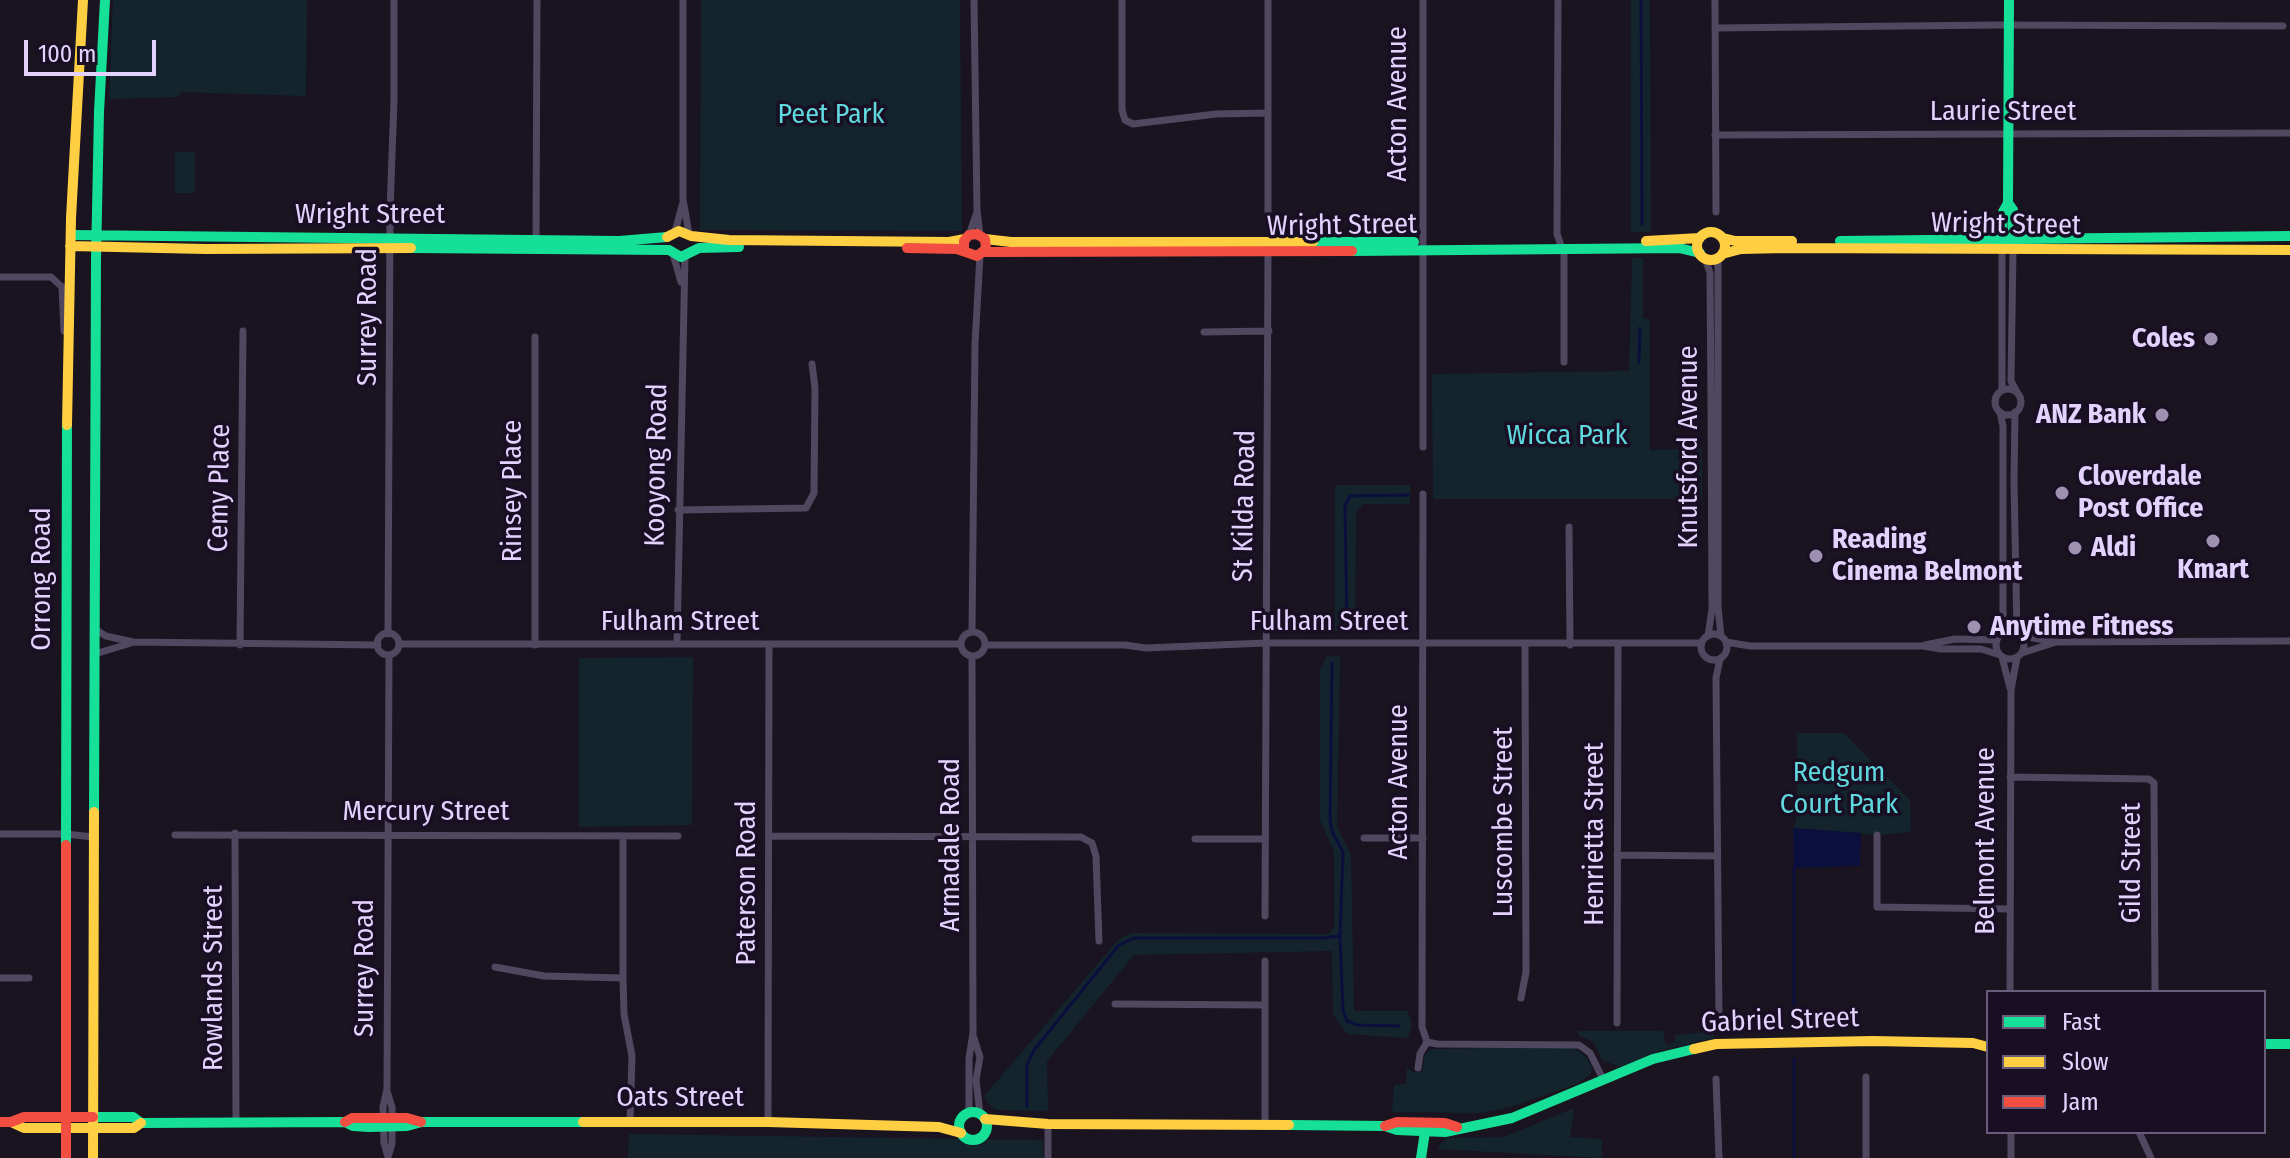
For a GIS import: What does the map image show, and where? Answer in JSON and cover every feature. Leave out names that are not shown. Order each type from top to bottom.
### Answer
[{"type":"main road","name":"Orrong Road","points":[[66,1158],[68,342],[70,240],[83,0]]},
{"type":"main road","name":"Orrong Road","points":[[93,1158],[97,242],[105,0]]},
{"type":"main road","name":"Belmont Avenue","points":[[2007,244],[2003,212],[2008,203],[2009,0]]},
{"type":"main road","name":"Wright Street","points":[[70,240],[536,243],[645,241],[683,231],[716,239],[975,245]]},
{"type":"main road","name":"Wright Street","points":[[536,243],[680,253],[709,247],[975,245],[1011,242],[1268,247],[1560,244],[1681,241],[1700,238],[1711,232],[1735,241],[2290,250]]},
{"type":"main road","points":[[672,234],[680,253],[694,245],[690,235]]},
{"type":"main road","name":"Wright Street","points":[[1560,244],[1679,248],[1703,256],[1720,256],[1751,248],[2290,236]]},
{"type":"main road","points":[[1700,238],[1698,246],[1703,256]]},
{"type":"main road","points":[[1720,256],[1725,246],[1723,238]]},
{"type":"main road","name":"Gabriel Street","points":[[1421,1127],[1445,1132],[1512,1118],[1653,1059],[1716,1044],[1842,1041],[1973,1043],[1986,1040]]},
{"type":"main road","name":"Gabriel Street","points":[[1973,1043],[1986,1046]]},
{"type":"main road","points":[[2266,1044],[2290,1044]]},
{"type":"main road","points":[[961,1133],[959,1126],[974,1116],[986,1133]]},
{"type":"main road","name":"Oats Street","points":[[939,1127],[974,1116],[1002,1122],[1048,1124],[1421,1127]]},
{"type":"main road","name":"Oats Street","points":[[5,1122],[24,1117],[134,1128],[141,1123],[345,1122],[352,1118],[387,1122],[407,1118],[422,1122],[768,1122],[939,1127],[975,1141],[986,1133],[1007,1128],[1048,1124]]},
{"type":"main road","points":[[1421,1127],[1417,1147],[1421,1155]]},
{"type":"street","name":"Surrey Road","points":[[388,634],[394,0]]},
{"type":"street","points":[[536,243],[537,0]]},
{"type":"street","points":[[683,0],[683,199],[690,235]]},
{"type":"street","points":[[972,632],[977,276],[974,0]]},
{"type":"street","points":[[1122,0],[1122,110],[1125,120],[1133,124],[1216,114],[1267,113]]},
{"type":"street","points":[[1268,0],[1268,218]]},
{"type":"street","name":"Acton Avenue","points":[[1423,0],[1423,447]]},
{"type":"street","points":[[1558,0],[1564,362]]},
{"type":"street","points":[[1715,0],[1716,212]]},
{"type":"street","points":[[1715,28],[2283,26]]},
{"type":"street","name":"Laurie Street","points":[[1715,135],[2290,133]]},
{"type":"street","points":[[672,234],[683,199]]},
{"type":"street","name":"Belmont Avenue","points":[[2003,632],[2003,440],[2000,412],[1995,399],[2002,390],[2007,244]]},
{"type":"street","name":"Belmont Avenue","points":[[2007,244],[2011,381],[2020,395],[2020,404],[2015,412],[2014,482],[2019,634],[2024,645],[2011,690],[2010,990]]},
{"type":"street","name":"St Kilda Road","points":[[1265,916],[1268,247]]},
{"type":"street","name":"Kooyong Road","points":[[677,643],[683,288],[680,253]]},
{"type":"street","name":"Knutsford Avenue","points":[[1703,256],[1710,273],[1712,609],[1708,636]]},
{"type":"street","name":"Knutsford Avenue","points":[[1720,256],[1718,607],[1723,639]]},
{"type":"street","points":[[0,277],[51,277],[62,287],[62,324],[68,342]]},
{"type":"street","name":"Cemy Place","points":[[240,645],[243,331]]},
{"type":"street","points":[[1204,332],[1269,331]]},
{"type":"street","name":"Rinsey Place","points":[[535,337],[535,645]]},
{"type":"street","points":[[678,510],[806,508],[814,493],[815,388],[812,364]]},
{"type":"street","points":[[2002,390],[2017,392]]},
{"type":"street","points":[[2000,412],[2007,415],[2015,412]]},
{"type":"street","name":"Acton Avenue","points":[[1418,1068],[1420,1054],[1427,1042],[1422,1027],[1423,494]]},
{"type":"street","points":[[1569,527],[1570,645]]},
{"type":"street","points":[[96,630],[106,636],[133,642],[378,645]]},
{"type":"street","points":[[972,632],[979,633],[985,645],[978,655],[972,656],[962,650],[961,644],[962,638],[972,632]]},
{"type":"street","points":[[1923,646],[1955,639],[1996,640],[2003,632],[2058,642],[2290,641]]},
{"type":"street","points":[[388,634],[396,637],[399,644],[396,651],[389,655],[380,651],[378,645],[382,636],[388,634]]},
{"type":"street","points":[[1716,678],[1710,660],[1701,647],[1708,636],[1750,646],[1981,649],[2009,659],[2058,642]]},
{"type":"street","points":[[1719,1019],[1716,678],[1723,639]]},
{"type":"street","name":"Belmont Avenue","points":[[1996,640],[2011,690]]},
{"type":"street","points":[[95,654],[133,642]]},
{"type":"street","name":"Fulham Street","points":[[985,645],[1125,645],[1146,648],[1265,643],[1674,644],[1701,647]]},
{"type":"street","name":"Fulham Street","points":[[399,644],[961,644]]},
{"type":"street","name":"Paterson Road","points":[[768,1122],[769,644]]},
{"type":"street","name":"Luscombe Street","points":[[1521,998],[1526,972],[1525,644]]},
{"type":"street","name":"Henrietta Street","points":[[1617,1023],[1618,644]]},
{"type":"street","points":[[1710,660],[1750,646]]},
{"type":"street","name":"Surrey Road","points":[[388,1158],[389,655]]},
{"type":"street","name":"Armadale Road","points":[[972,656],[973,1033],[969,1058],[974,1116]]},
{"type":"street","name":"Gild Street","points":[[2010,777],[2149,779],[2154,783],[2155,990]]},
{"type":"street","name":"Rowlands Street","points":[[235,833],[236,1123]]},
{"type":"street","points":[[0,834],[94,837]]},
{"type":"street","name":"Mercury Street","points":[[175,835],[678,836]]},
{"type":"street","points":[[1877,835],[1877,907],[2010,909]]},
{"type":"street","points":[[623,836],[624,1014],[632,1056],[630,1121]]},
{"type":"street","points":[[769,836],[1081,837],[1092,843],[1096,856],[1099,941]]},
{"type":"street","points":[[1364,838],[1423,838]]},
{"type":"street","points":[[1195,839],[1265,839]]},
{"type":"street","points":[[1617,855],[1717,856]]},
{"type":"street","points":[[1265,961],[1265,1125]]},
{"type":"street","points":[[495,967],[544,976],[623,978]]},
{"type":"street","points":[[0,978],[29,978]]},
{"type":"street","points":[[1115,1004],[1265,1005]]},
{"type":"street","points":[[1427,1042],[1579,1045],[1590,1053],[1603,1079]]},
{"type":"street","points":[[1866,1077],[1866,1158]]},
{"type":"street","points":[[1716,1079],[1719,1158]]},
{"type":"street","points":[[1048,1124],[1048,1158]]},
{"type":"street","points":[[2011,1134],[2011,1158]]},
{"type":"street","points":[[2140,1134],[2151,1158]]},
{"type":"green space","points":[[113,0],[307,0],[306,96],[180,92],[179,97],[109,99]]},
{"type":"green space","name":"Peet Park","points":[[701,0],[960,0],[962,231],[700,230]]},
{"type":"green space","points":[[1631,0],[1650,0],[1651,232],[1631,232]]},
{"type":"green space","points":[[175,152],[195,152],[195,193],[175,193]]},
{"type":"green space","name":"Wicca Park","points":[[1632,258],[1643,258],[1643,318],[1650,319],[1650,450],[1702,448],[1702,499],[1433,499],[1432,374],[1629,371]]},
{"type":"green space","points":[[1335,485],[1410,485],[1410,504],[1363,504],[1356,512],[1355,631],[1335,631]]},
{"type":"green space","points":[[1327,656],[1340,657],[1337,827],[1351,854],[1354,1011],[1408,1011],[1412,1025],[1408,1038],[1347,1034],[1333,1015],[1332,951],[1134,955],[1047,1061],[1048,1111],[997,1110],[991,1107],[984,1096],[1119,939],[1132,933],[1329,934],[1334,927],[1334,852],[1320,820],[1320,670]]},
{"type":"green space","points":[[693,657],[692,825],[579,827],[579,658]]},
{"type":"green space","name":"Redgum Court Park","points":[[1797,733],[1844,733],[1910,800],[1911,832],[1877,835],[1794,828],[1797,816]]},
{"type":"green space","points":[[1578,1031],[1663,1031],[1666,1045],[1675,1042],[1675,1035],[1714,1031],[1714,1038],[1666,1049],[1621,1067],[1602,1060],[1594,1042],[1579,1036]]},
{"type":"green space","points":[[1573,1047],[1586,1057],[1592,1067],[1591,1074],[1577,1084],[1482,1113],[1392,1112],[1394,1085],[1406,1084],[1407,1068],[1414,1073],[1422,1072],[1425,1055],[1431,1049]]},
{"type":"green space","points":[[1574,1108],[1570,1137],[1602,1139],[1602,1158],[1437,1149],[1446,1138],[1504,1137]]},
{"type":"green space","points":[[629,1134],[1043,1140],[1043,1158],[628,1158]]},
{"type":"shaded area","points":[[1793,828],[1861,833],[1860,866],[1794,868]]},
{"type":"waterway","points":[[1641,0],[1642,224]]},
{"type":"waterway","points":[[1639,362],[1640,328]]},
{"type":"waterway","points":[[1347,626],[1345,506],[1350,496],[1408,495]]},
{"type":"waterway","points":[[1332,663],[1330,820],[1343,852],[1340,936],[1343,1010],[1347,1021],[1358,1025],[1399,1026]]},
{"type":"waterway","points":[[1794,868],[1794,1012]]},
{"type":"waterway","points":[[1027,1107],[1027,1065],[1034,1050],[1119,945],[1134,938],[1340,936]]},
{"type":"waterway","points":[[1794,1059],[1794,1158]]},
{"type":"traffic: fast","points":[[94,812],[96,260],[105,0]]},
{"type":"traffic: fast","points":[[2009,0],[2008,203],[2013,210],[2013,245]]},
{"type":"traffic: fast","points":[[2002,243],[2003,212],[2008,203]]},
{"type":"traffic: fast","points":[[71,235],[619,241],[667,237]]},
{"type":"traffic: fast","points":[[1840,241],[2290,236]]},
{"type":"traffic: fast","points":[[1313,242],[1414,242]]},
{"type":"traffic: fast","points":[[669,250],[681,257],[699,248],[739,247]]},
{"type":"traffic: fast","points":[[411,248],[669,250]]},
{"type":"traffic: fast","points":[[1352,251],[1679,248],[1700,253]]},
{"type":"traffic: fast","points":[[66,845],[67,425]]},
{"type":"traffic: fast","points":[[2266,1044],[2290,1044]]},
{"type":"traffic: fast","points":[[1289,1125],[1385,1126],[1397,1130],[1445,1132],[1512,1118],[1653,1059],[1694,1049]]},
{"type":"traffic: fast","points":[[973,1112],[983,1116],[987,1126],[983,1136],[973,1140],[963,1136],[959,1126],[963,1116],[973,1112]]},
{"type":"traffic: fast","points":[[93,1117],[133,1117],[141,1123],[345,1122],[369,1127],[407,1126],[422,1122],[583,1122]]},
{"type":"traffic: fast","points":[[1421,1158],[1426,1125]]},
{"type":"traffic: slow","points":[[67,425],[71,218],[83,0]]},
{"type":"traffic: slow","points":[[667,237],[679,231],[691,236],[729,240],[949,242],[965,239]]},
{"type":"traffic: slow","points":[[1711,232],[1721,236],[1725,246],[1721,256],[1711,260],[1701,256],[1697,246],[1701,236],[1711,232]]},
{"type":"traffic: slow","points":[[1646,241],[1700,238]]},
{"type":"traffic: slow","points":[[1723,238],[1735,241],[1792,241]]},
{"type":"traffic: slow","points":[[985,239],[1011,242],[1313,242]]},
{"type":"traffic: slow","points":[[70,246],[411,248]]},
{"type":"traffic: slow","points":[[1722,254],[1741,249],[1785,248],[2290,250]]},
{"type":"traffic: slow","points":[[93,1158],[94,812]]},
{"type":"traffic: slow","points":[[1694,1049],[1716,1044],[1873,1041],[1973,1043],[1986,1046]]},
{"type":"traffic: slow","points":[[985,1119],[1048,1124],[1289,1125]]},
{"type":"traffic: slow","points":[[11,1122],[24,1128],[93,1128]]},
{"type":"traffic: slow","points":[[583,1122],[768,1122],[939,1127],[961,1133]]},
{"type":"traffic: slow","points":[[93,1128],[134,1128],[141,1123]]},
{"type":"traffic: jam","points":[[907,248],[957,249],[977,256],[986,249],[985,239],[977,234],[969,235],[964,241],[964,250]]},
{"type":"traffic: jam","points":[[984,252],[1352,251]]},
{"type":"traffic: jam","points":[[66,845],[66,1158]]},
{"type":"traffic: jam","points":[[0,1122],[24,1117],[93,1117]]},
{"type":"traffic: jam","points":[[345,1122],[352,1118],[407,1118],[421,1122]]},
{"type":"traffic: jam","points":[[1385,1126],[1397,1122],[1445,1123],[1457,1127]]},
{"type":"place","name":"Coles","points":[[2211,339]]},
{"type":"place","name":"ANZ Bank","points":[[2162,415]]},
{"type":"place","name":"Cloverdale Post Office","points":[[2062,493]]},
{"type":"place","name":"Kmart","points":[[2213,541]]},
{"type":"place","name":"Aldi","points":[[2075,548]]},
{"type":"place","name":"Reading Cinema Belmont","points":[[1816,556]]},
{"type":"place","name":"Anytime Fitness","points":[[1974,627]]}]
